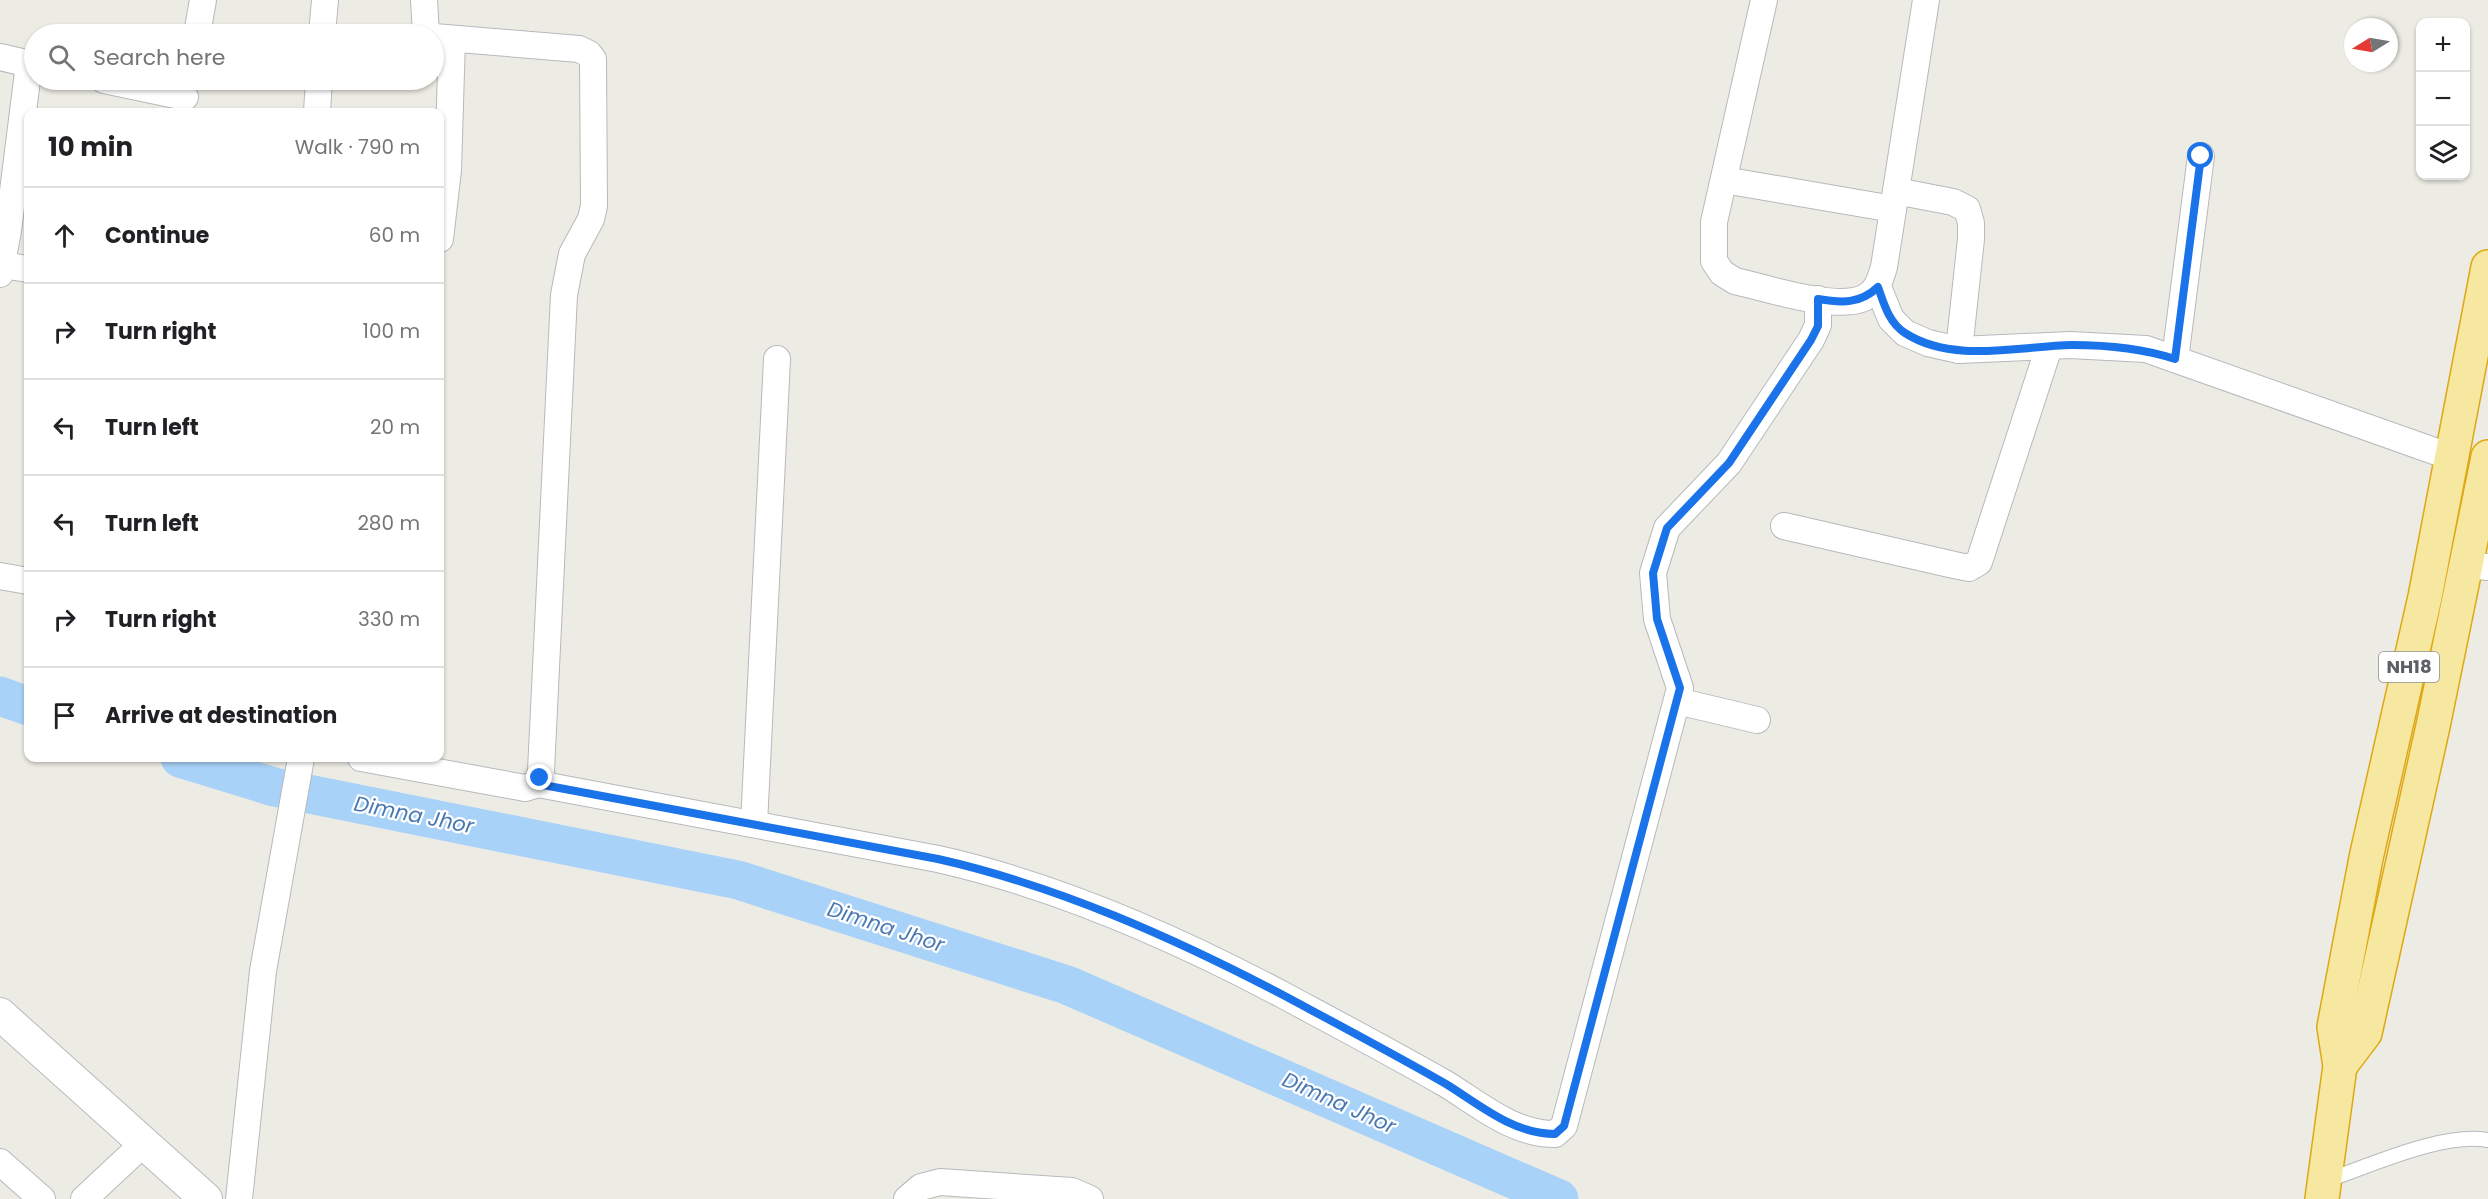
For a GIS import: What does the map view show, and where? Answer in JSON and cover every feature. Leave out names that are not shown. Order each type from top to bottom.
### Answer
[{"type":"highway","name":"NH18","points":[[2323,1190],[2340,1066],[2334,1027],[2367,858],[2425,597],[2486,285]]},
{"type":"highway","name":"NH18","points":[[2340,1066],[2365,1034],[2477,566],[2488,458]]},
{"type":"street","points":[[199,24],[203,0]]},
{"type":"street","points":[[323,24],[325,0]]},
{"type":"street","points":[[424,0],[425,24]]},
{"type":"street","points":[[1764,0],[1724,180],[1712,245],[1714,261],[1722,273],[1735,281],[1818,299],[1850,302],[1866,297],[1878,287],[1884,267],[1926,0]]},
{"type":"street","points":[[444,38],[579,49],[589,54],[594,69],[594,206],[591,219],[572,254],[564,296],[542,771],[538,784]]},
{"type":"street","points":[[0,57],[24,62]]},
{"type":"street","points":[[444,64],[448,170],[444,204]]},
{"type":"street","points":[[28,108],[30,90]]},
{"type":"street","points":[[155,90],[185,96]]},
{"type":"street","points":[[317,108],[318,90]]},
{"type":"street","points":[[24,155],[20,201],[2,260],[24,268]]},
{"type":"street","points":[[2175,359],[2201,156]]},
{"type":"street","points":[[1724,180],[1895,200],[1953,202],[1967,209],[1971,223],[1971,239],[1959,350]]},
{"type":"street","points":[[1878,287],[1891,319],[1905,333],[1928,343],[1959,350],[2108,346],[2146,349],[2451,457]]},
{"type":"street","points":[[384,762],[525,788],[538,784],[981,869],[1163,936],[1282,994],[1447,1085],[1494,1115],[1542,1134],[1555,1134],[1564,1126],[1680,688],[1657,619],[1653,573],[1667,528],[1729,463],[1811,340],[1818,326],[1818,299]]},
{"type":"street","points":[[1784,526],[1954,566],[1969,568],[1979,562],[2049,347]]},
{"type":"street","points":[[754,824],[777,359]]},
{"type":"street","points":[[0,576],[24,580]]},
{"type":"street","points":[[1677,701],[1757,720]]},
{"type":"street","points":[[239,1199],[263,971],[299,767]]},
{"type":"street","points":[[0,1014],[206,1199]]},
{"type":"street","points":[[84,1199],[145,1142]]},
{"type":"street","points":[[0,1162],[42,1199]]},
{"type":"street","points":[[907,1199],[921,1187],[940,1182],[1072,1191],[1090,1199]]},
{"type":"lane","points":[[2323,1190],[2446,1141],[2473,1137],[2488,1140]]},
{"type":"waterway","name":"Dimna Jhor","points":[[0,696],[24,705]]},
{"type":"waterway","name":"Dimna Jhor","points":[[193,762],[274,787],[738,880],[1067,985],[1559,1199]]},
{"type":"route","points":[[540,778],[538,784],[938,859],[981,869],[1030,886],[1163,936],[1282,994],[1447,1085],[1494,1115],[1542,1134],[1555,1134],[1564,1126],[1680,688],[1657,619],[1653,573],[1667,528],[1729,463],[1811,340],[1818,326],[1818,299],[1850,302],[1866,297],[1878,287],[1891,319],[1905,333],[1928,343],[1959,350],[2070,345],[2108,346],[2146,349],[2175,359],[2201,156]]}]
